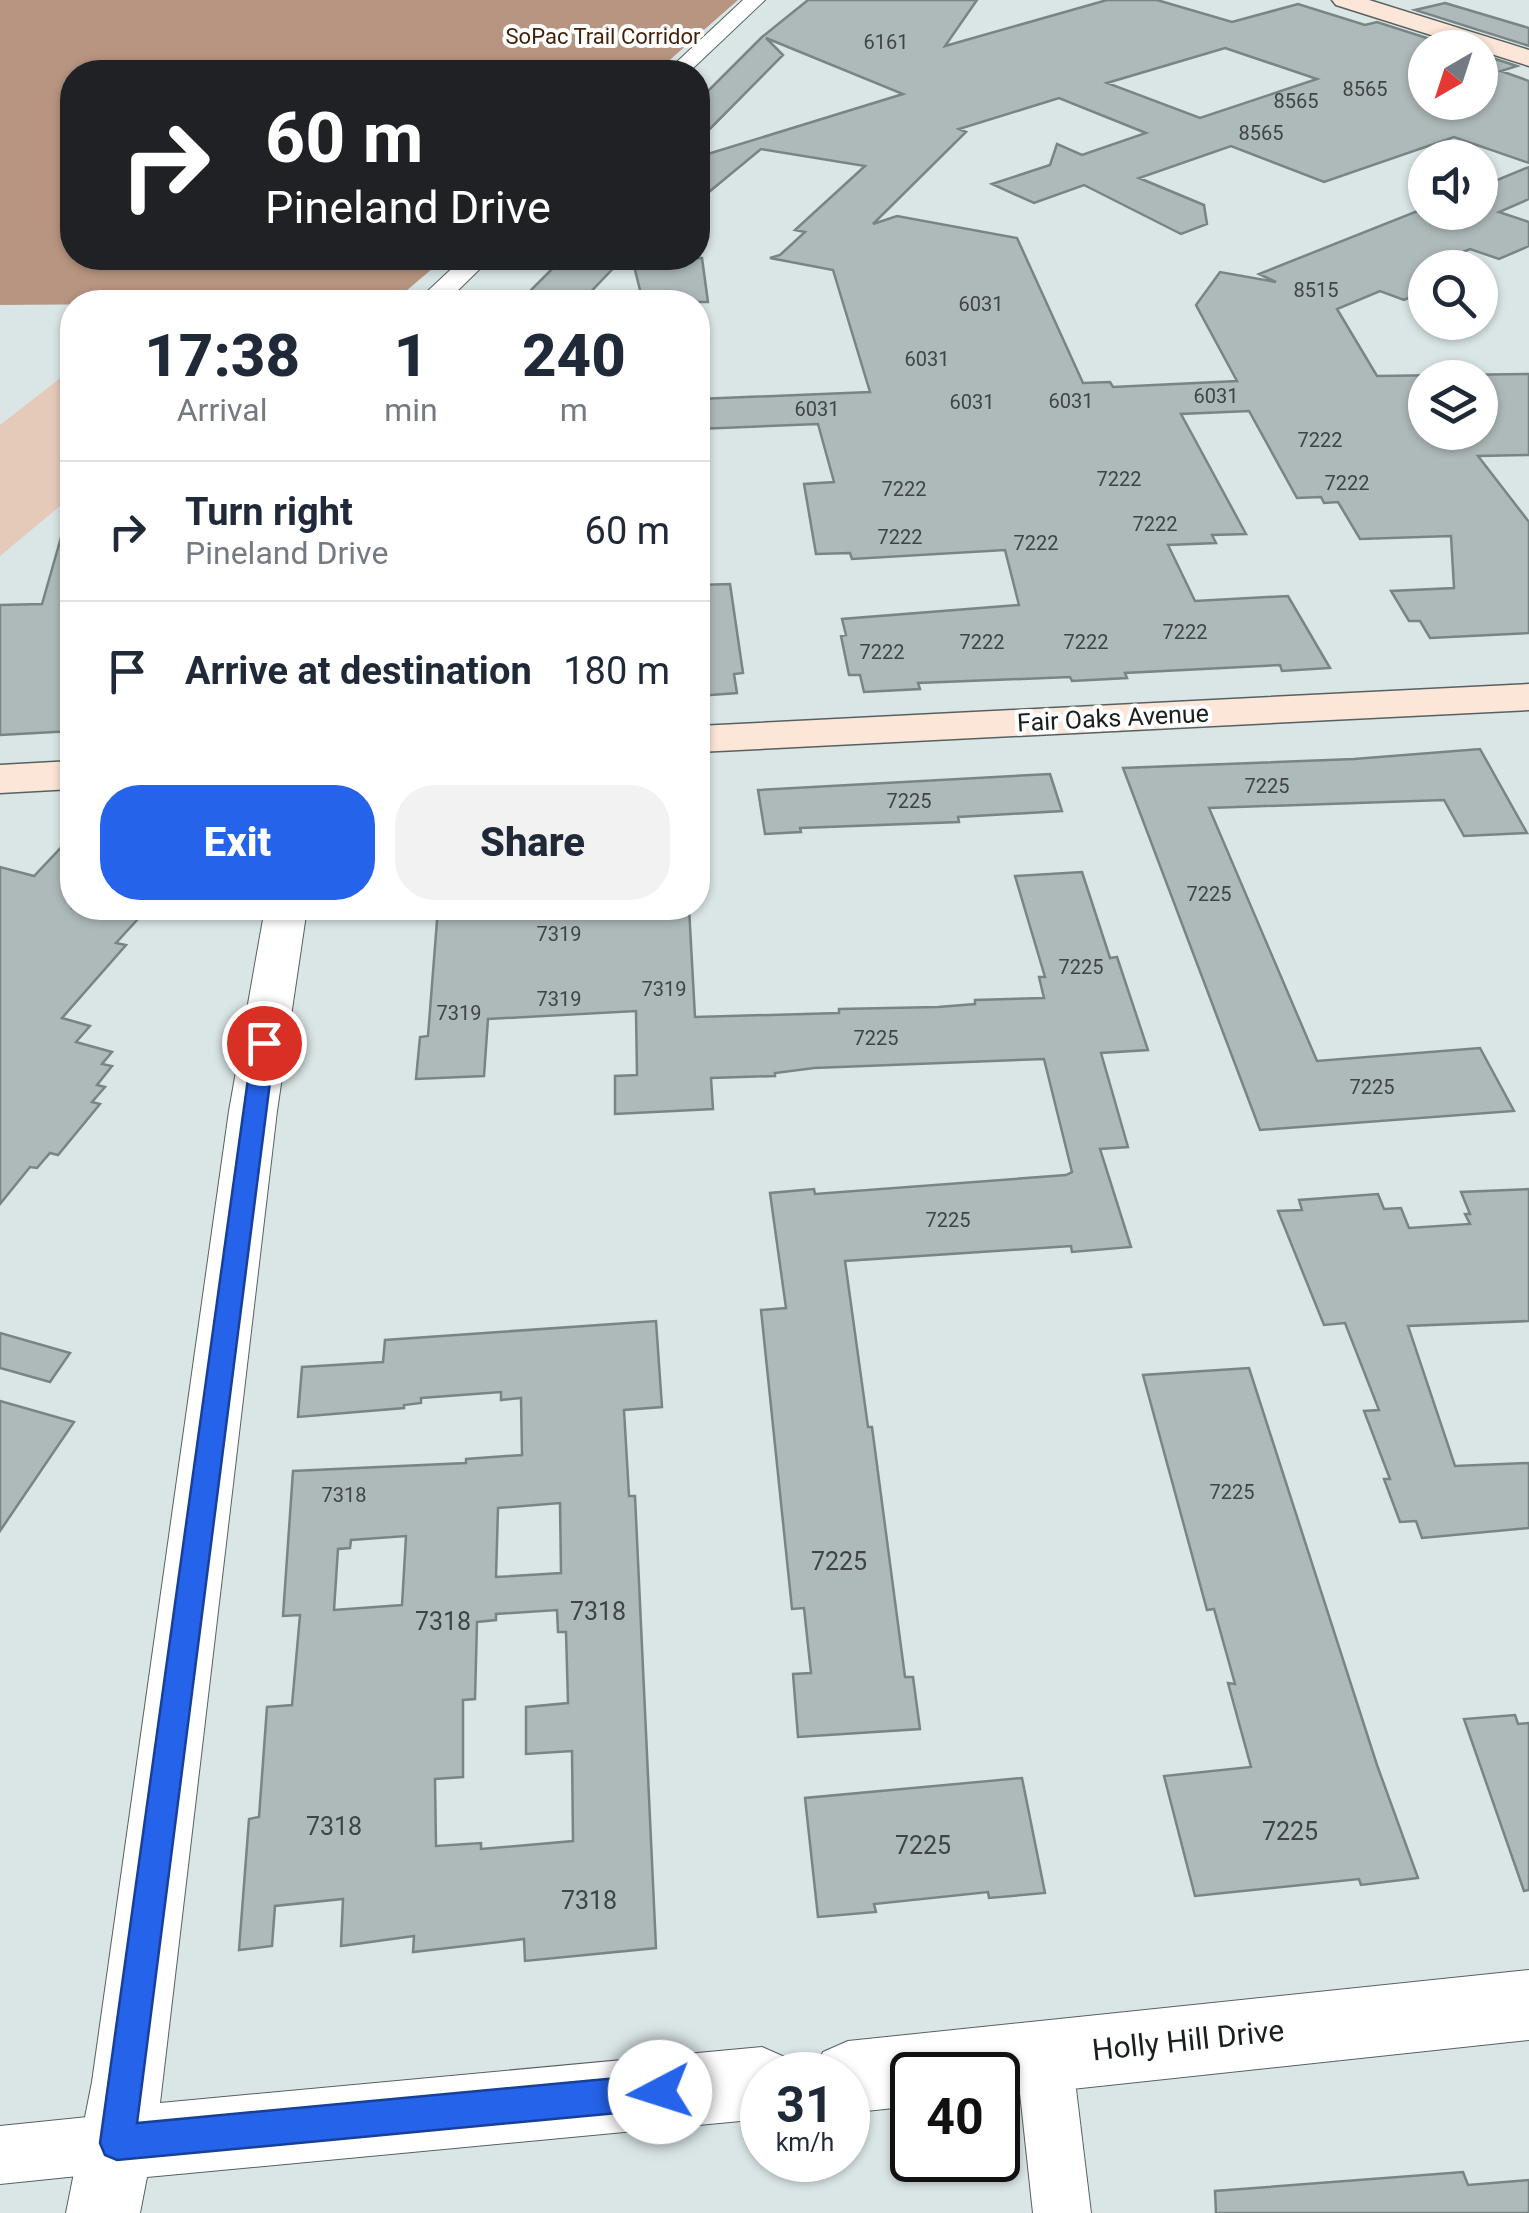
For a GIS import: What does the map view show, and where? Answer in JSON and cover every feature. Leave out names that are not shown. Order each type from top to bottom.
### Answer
[{"type":"main road","points":[[1344,0],[1529,58]]},
{"type":"main road","name":"Fair Oaks Avenue","points":[[710,738],[1526,701]]},
{"type":"main road","points":[[0,779],[60,776]]},
{"type":"street","points":[[690,60],[755,0]]},
{"type":"street","points":[[443,290],[465,270]]},
{"type":"street","points":[[103,2213],[117,2143],[253,1111],[284,920]]},
{"type":"street","name":"Holly Hill Drive","points":[[870,2075],[1529,2005]]},
{"type":"street","points":[[1044,2056],[1062,2213]]},
{"type":"street","points":[[0,2155],[740,2085]]},
{"type":"shaded area","points":[[60,378],[60,506],[0,556],[0,425]]},
{"type":"green space","name":"SoPac Trail Corridor","points":[[0,0],[738,0],[670,60],[60,60],[60,270],[431,270],[407,290],[60,290],[60,305],[0,305]]},
{"type":"building","points":[[808,0],[977,0],[945,46],[1107,0],[1157,0],[1232,22],[1298,4],[1365,25],[1377,22],[1408,32],[1408,120],[1498,120],[1498,60],[1517,66],[1501,71],[1529,81],[1529,163],[1498,152],[1498,140],[1408,140],[1408,153],[1324,182],[1231,146],[1139,178],[1204,205],[1207,224],[1181,234],[1084,185],[1034,203],[992,184],[1050,165],[1057,144],[1082,155],[1146,133],[1059,98],[959,129],[966,132],[873,224],[897,216],[1017,238],[1083,383],[1110,382],[1113,387],[1237,381],[1196,305],[1220,272],[1276,282],[1259,274],[1408,215],[1408,230],[1498,230],[1498,180],[1529,167],[1529,199],[1499,212],[1529,222],[1529,246],[1499,259],[1498,250],[1408,250],[1408,298],[1380,291],[1337,309],[1377,376],[1408,376],[1408,450],[1498,450],[1498,374],[1529,374],[1529,455],[1478,456],[1529,522],[1529,633],[1430,638],[1420,621],[1409,621],[1391,591],[1454,588],[1451,536],[1360,539],[1338,502],[1324,503],[1321,497],[1297,498],[1249,411],[1181,414],[1246,534],[1212,535],[1216,543],[1168,545],[1195,601],[1288,596],[1330,668],[1282,671],[1280,665],[1125,673],[1127,678],[1072,681],[1070,677],[918,683],[920,689],[864,692],[860,675],[849,675],[841,636],[846,635],[842,619],[1019,605],[1005,550],[852,559],[850,553],[816,554],[804,484],[834,482],[818,424],[710,428],[710,399],[870,392],[833,270],[770,258],[780,255],[805,232],[795,230],[865,166],[761,149],[710,191],[710,153],[903,94],[766,38],[783,55],[710,129],[710,89],[762,37]],"holes":[[[1225,48],[1317,79],[1200,118],[1107,83]]]},
{"type":"building","points":[[1445,3],[1529,28],[1529,46],[1498,36],[1498,30],[1478,30],[1415,10]]},
{"type":"building","points":[[551,270],[612,270],[593,290],[531,290]]},
{"type":"building","points":[[635,270],[704,270],[706,290],[640,290]]},
{"type":"building","points":[[60,541],[60,732],[0,735],[0,605],[42,604]]},
{"type":"building","points":[[730,584],[743,673],[734,674],[737,693],[710,695],[710,585]]},
{"type":"building","points":[[1480,749],[1527,833],[1464,836],[1444,800],[1209,808],[1317,1061],[1480,1048],[1514,1111],[1260,1130],[1123,768],[1354,759]]},
{"type":"building","points":[[1050,774],[1062,811],[958,817],[959,822],[800,828],[801,832],[765,834],[758,790]]},
{"type":"building","points":[[60,849],[60,920],[137,920],[116,943],[126,945],[62,1018],[90,1026],[76,1042],[112,1052],[102,1064],[112,1066],[97,1085],[105,1087],[92,1102],[100,1104],[58,1155],[50,1153],[37,1168],[30,1167],[0,1204],[0,867],[34,876]]},
{"type":"building","points":[[1082,872],[1110,958],[1117,957],[1148,1050],[1101,1053],[1128,1147],[1100,1149],[1131,1247],[1072,1252],[1071,1246],[845,1261],[868,1427],[872,1427],[905,1677],[913,1677],[920,1729],[798,1737],[793,1674],[811,1673],[804,1608],[792,1609],[761,1310],[786,1308],[770,1193],[814,1189],[815,1194],[1066,1175],[1072,1172],[1044,1059],[814,1068],[775,1076],[711,1078],[713,1109],[615,1114],[615,1076],[637,1075],[636,1011],[488,1019],[484,1076],[416,1079],[420,1037],[428,1036],[437,920],[690,920],[695,1017],[839,1013],[839,1009],[938,1007],[975,1004],[975,1000],[1044,998],[1039,977],[1045,977],[1015,876]]},
{"type":"building","points":[[1529,1189],[1529,1321],[1408,1326],[1455,1466],[1529,1463],[1529,1528],[1422,1538],[1416,1521],[1400,1522],[1384,1479],[1390,1479],[1364,1411],[1379,1410],[1345,1323],[1324,1325],[1278,1211],[1302,1210],[1299,1200],[1378,1194],[1384,1209],[1401,1208],[1409,1228],[1470,1224],[1461,1192]]},
{"type":"building","points":[[656,1321],[662,1407],[624,1410],[629,1496],[635,1496],[656,1948],[525,1961],[524,1939],[413,1952],[414,1936],[341,1946],[343,1899],[275,1906],[272,1946],[239,1950],[249,1819],[259,1817],[267,1707],[292,1705],[300,1615],[283,1616],[293,1471],[466,1463],[466,1459],[522,1455],[521,1398],[501,1400],[501,1392],[421,1398],[421,1403],[404,1408],[298,1417],[302,1367],[383,1362],[385,1340]],"holes":[[[560,1503],[561,1573],[496,1577],[498,1508]],[[406,1536],[402,1605],[334,1610],[338,1549],[350,1548],[351,1540]],[[557,1610],[558,1632],[566,1632],[568,1703],[526,1707],[526,1754],[572,1751],[573,1841],[481,1849],[481,1843],[436,1846],[435,1779],[463,1777],[463,1700],[475,1699],[477,1622],[496,1620],[496,1614]]]},
{"type":"building","points":[[0,1333],[70,1353],[50,1382],[0,1368]]},
{"type":"building","points":[[1249,1368],[1377,1765],[1418,1878],[1361,1885],[1359,1879],[1195,1896],[1164,1776],[1251,1767],[1228,1683],[1235,1684],[1214,1609],[1207,1610],[1143,1375]]},
{"type":"building","points":[[0,1401],[74,1422],[0,1531]]},
{"type":"building","points":[[1515,1715],[1518,1724],[1529,1723],[1529,1890],[1524,1891],[1464,1719]]},
{"type":"building","points":[[1022,1778],[1045,1893],[989,1898],[988,1892],[874,1904],[876,1912],[818,1917],[805,1798]]},
{"type":"building","points":[[1463,2172],[1468,2185],[1529,2180],[1529,2213],[1216,2213],[1215,2191]]},
{"type":"route","points":[[264,1043],[117,2143],[660,2092]]}]
